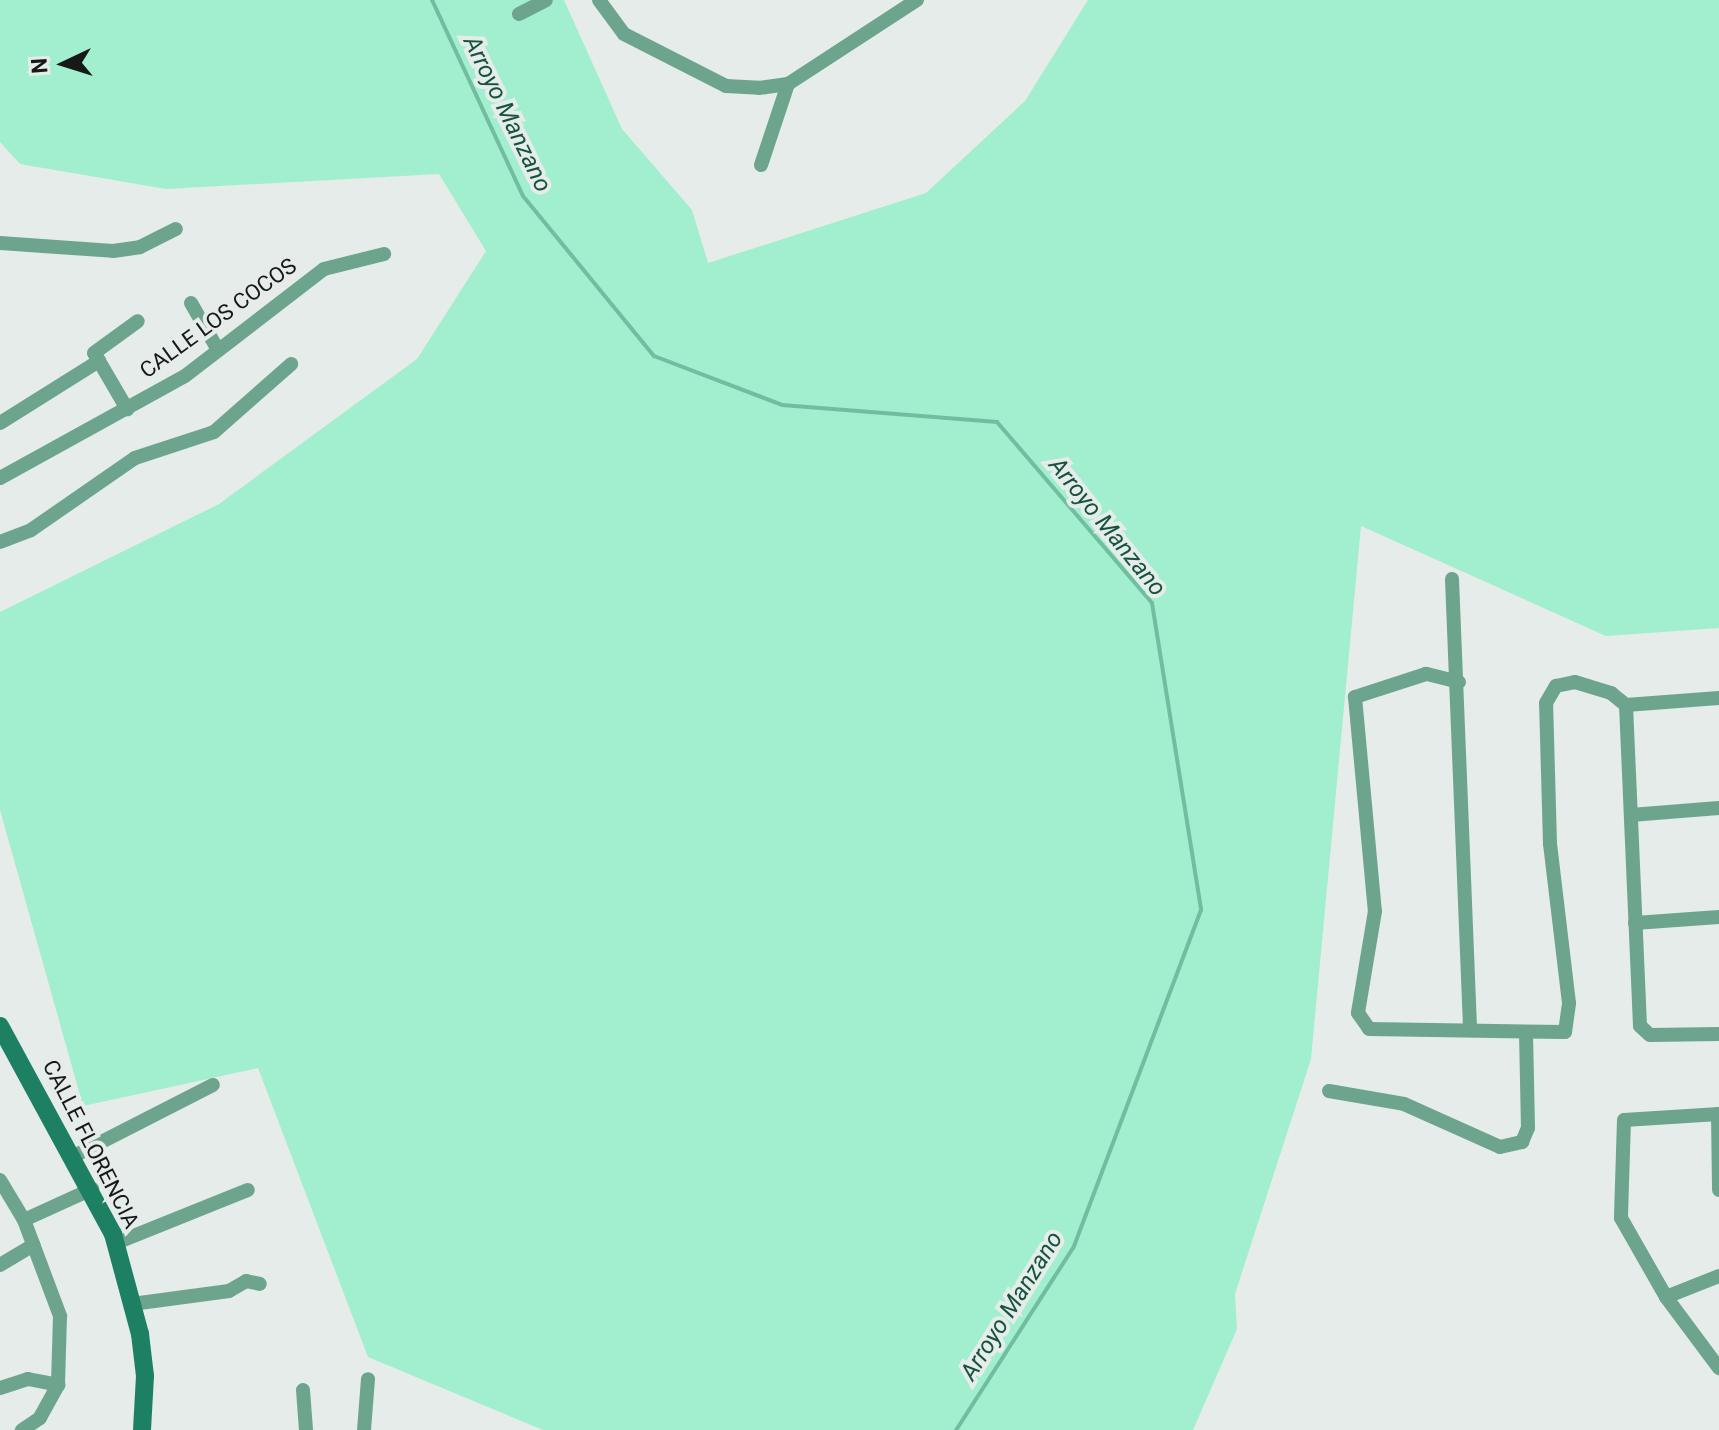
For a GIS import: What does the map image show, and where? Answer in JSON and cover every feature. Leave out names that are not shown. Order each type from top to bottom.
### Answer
[{"type":"street","points":[[519,14],[546,0]]},
{"type":"street","points":[[599,0],[624,34],[726,86],[788,84],[917,0]]},
{"type":"street","points":[[761,165],[788,84]]},
{"type":"street","points":[[0,243],[113,251],[140,247],[176,229]]},
{"type":"street","name":"CALLE LOS COCOS","points":[[0,478],[127,409],[218,350],[324,269],[384,254]]},
{"type":"street","points":[[191,303],[218,350]]},
{"type":"street","points":[[127,409],[94,353],[138,321]]},
{"type":"street","points":[[0,423],[99,361]]},
{"type":"street","points":[[0,542],[31,530],[135,458],[214,432],[291,364]]},
{"type":"street","points":[[1452,579],[1459,682],[1460,838],[1470,1030]]},
{"type":"street","points":[[1459,682],[1426,674],[1355,697],[1375,911],[1358,1013],[1369,1029],[1565,1032],[1570,1020],[1550,844],[1546,703],[1556,686],[1575,682],[1611,693],[1626,705],[1719,698]]},
{"type":"street","points":[[1626,705],[1643,1032],[1719,1034]]},
{"type":"street","points":[[1631,815],[1719,808]]},
{"type":"street","points":[[1635,923],[1719,917]]},
{"type":"street","name":"CALLE FLORENCIA","points":[[0,1026],[92,1189],[116,1243],[132,1304],[145,1376],[142,1430]]},
{"type":"street","points":[[1329,1091],[1404,1104],[1500,1147],[1522,1142],[1528,1128],[1526,1032]]},
{"type":"street","points":[[74,1156],[213,1085]]},
{"type":"street","points":[[1719,1190],[1718,1114],[1629,1117],[1621,1124],[1621,1218],[1666,1297],[1719,1368]]},
{"type":"street","points":[[0,1180],[24,1220],[60,1316],[58,1385],[40,1418],[22,1430]]},
{"type":"street","points":[[24,1220],[92,1189]]},
{"type":"street","points":[[116,1243],[248,1190]]},
{"type":"street","points":[[0,1265],[33,1245]]},
{"type":"street","points":[[1666,1297],[1719,1276]]},
{"type":"street","points":[[132,1304],[229,1291],[246,1281],[260,1284]]},
{"type":"street","points":[[0,1388],[28,1379],[58,1385]]},
{"type":"street","points":[[364,1430],[368,1379]]},
{"type":"street","points":[[303,1390],[306,1430]]},
{"type":"green space","points":[[0,0],[564,0],[622,129],[692,210],[708,263],[926,193],[1025,101],[1088,0],[1719,0],[1719,628],[1606,636],[1361,526],[1311,1059],[1235,1294],[1237,1329],[1193,1430],[543,1430],[368,1357],[258,1068],[83,1106],[0,810],[0,612],[219,504],[417,359],[486,251],[439,174],[166,189],[20,164],[0,142]]},
{"type":"waterway","name":"Arroyo Manzano","points":[[432,0],[523,196],[654,356],[782,405],[997,422],[1152,603],[1201,910],[1073,1248],[956,1430]]}]
